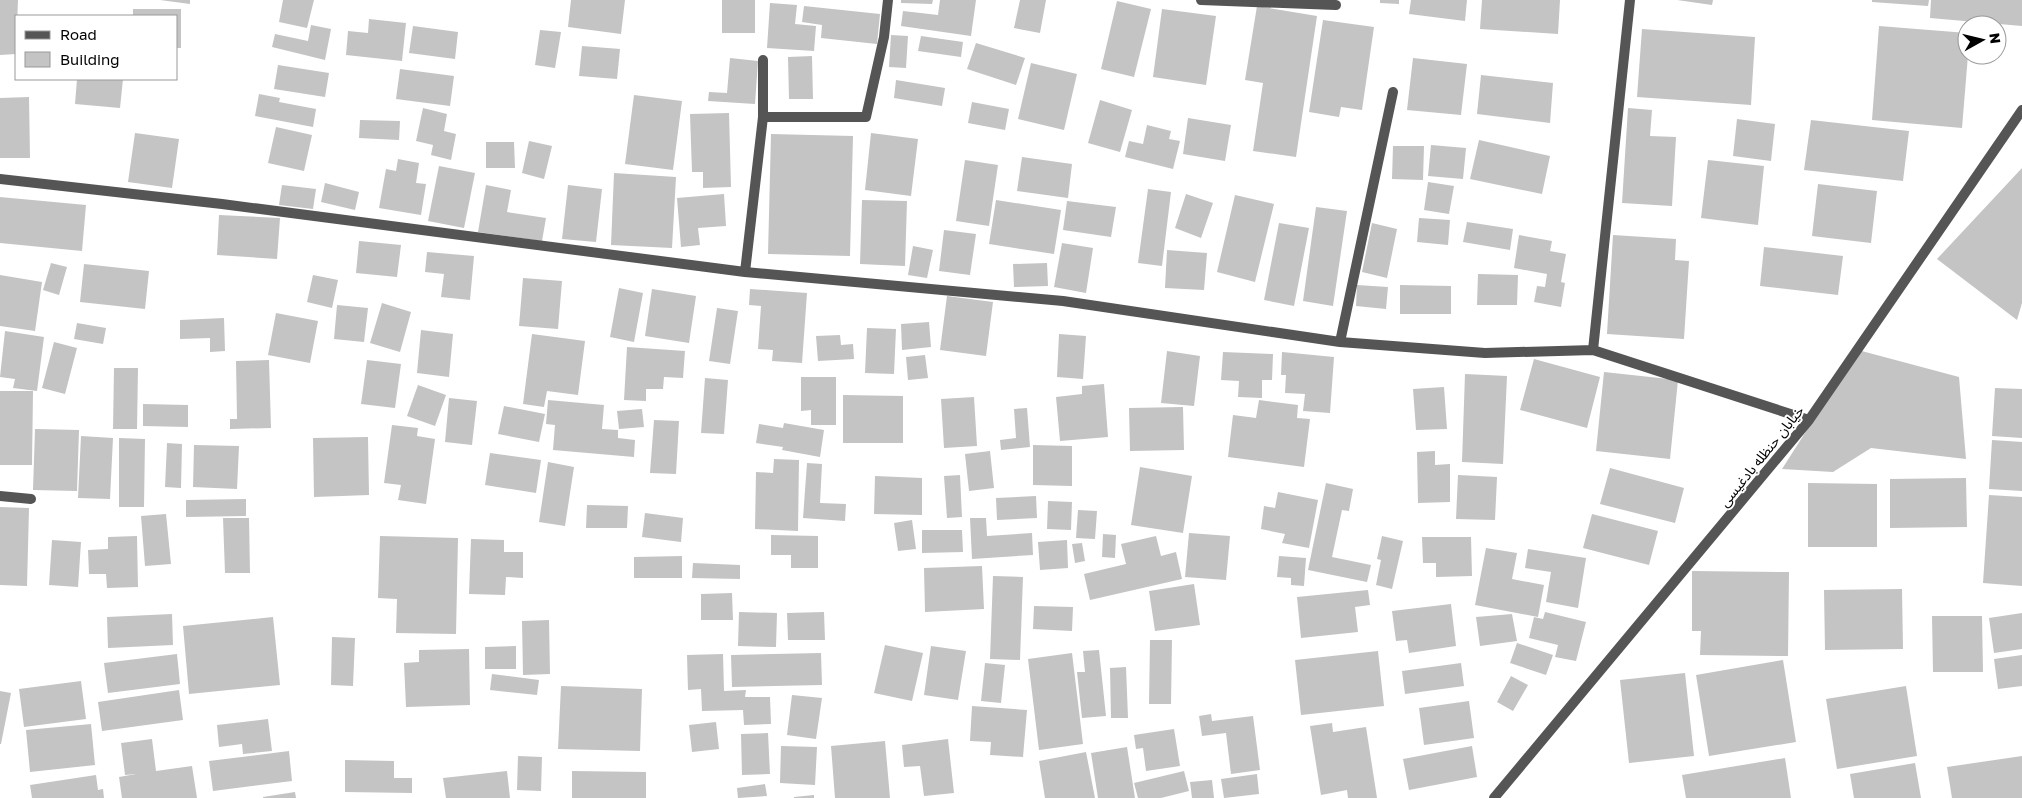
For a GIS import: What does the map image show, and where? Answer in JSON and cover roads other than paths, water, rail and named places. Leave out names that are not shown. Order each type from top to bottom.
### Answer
[{"type":"street","points":[[763,117],[866,117],[884,37],[888,0]]},
{"type":"street","points":[[1202,0],[1336,4]]},
{"type":"street","points":[[1593,350],[1630,0]]},
{"type":"street","points":[[745,272],[763,117],[763,60]]},
{"type":"street","points":[[1340,342],[1393,92]]},
{"type":"street","name":"خیابان حنظله بادغیسی","points":[[1494,798],[1809,420],[2022,110]]},
{"type":"street","points":[[0,179],[222,204],[745,272],[1063,302],[1340,342],[1485,353],[1593,350],[1809,420]]},
{"type":"street","points":[[0,496],[31,499]]}]
